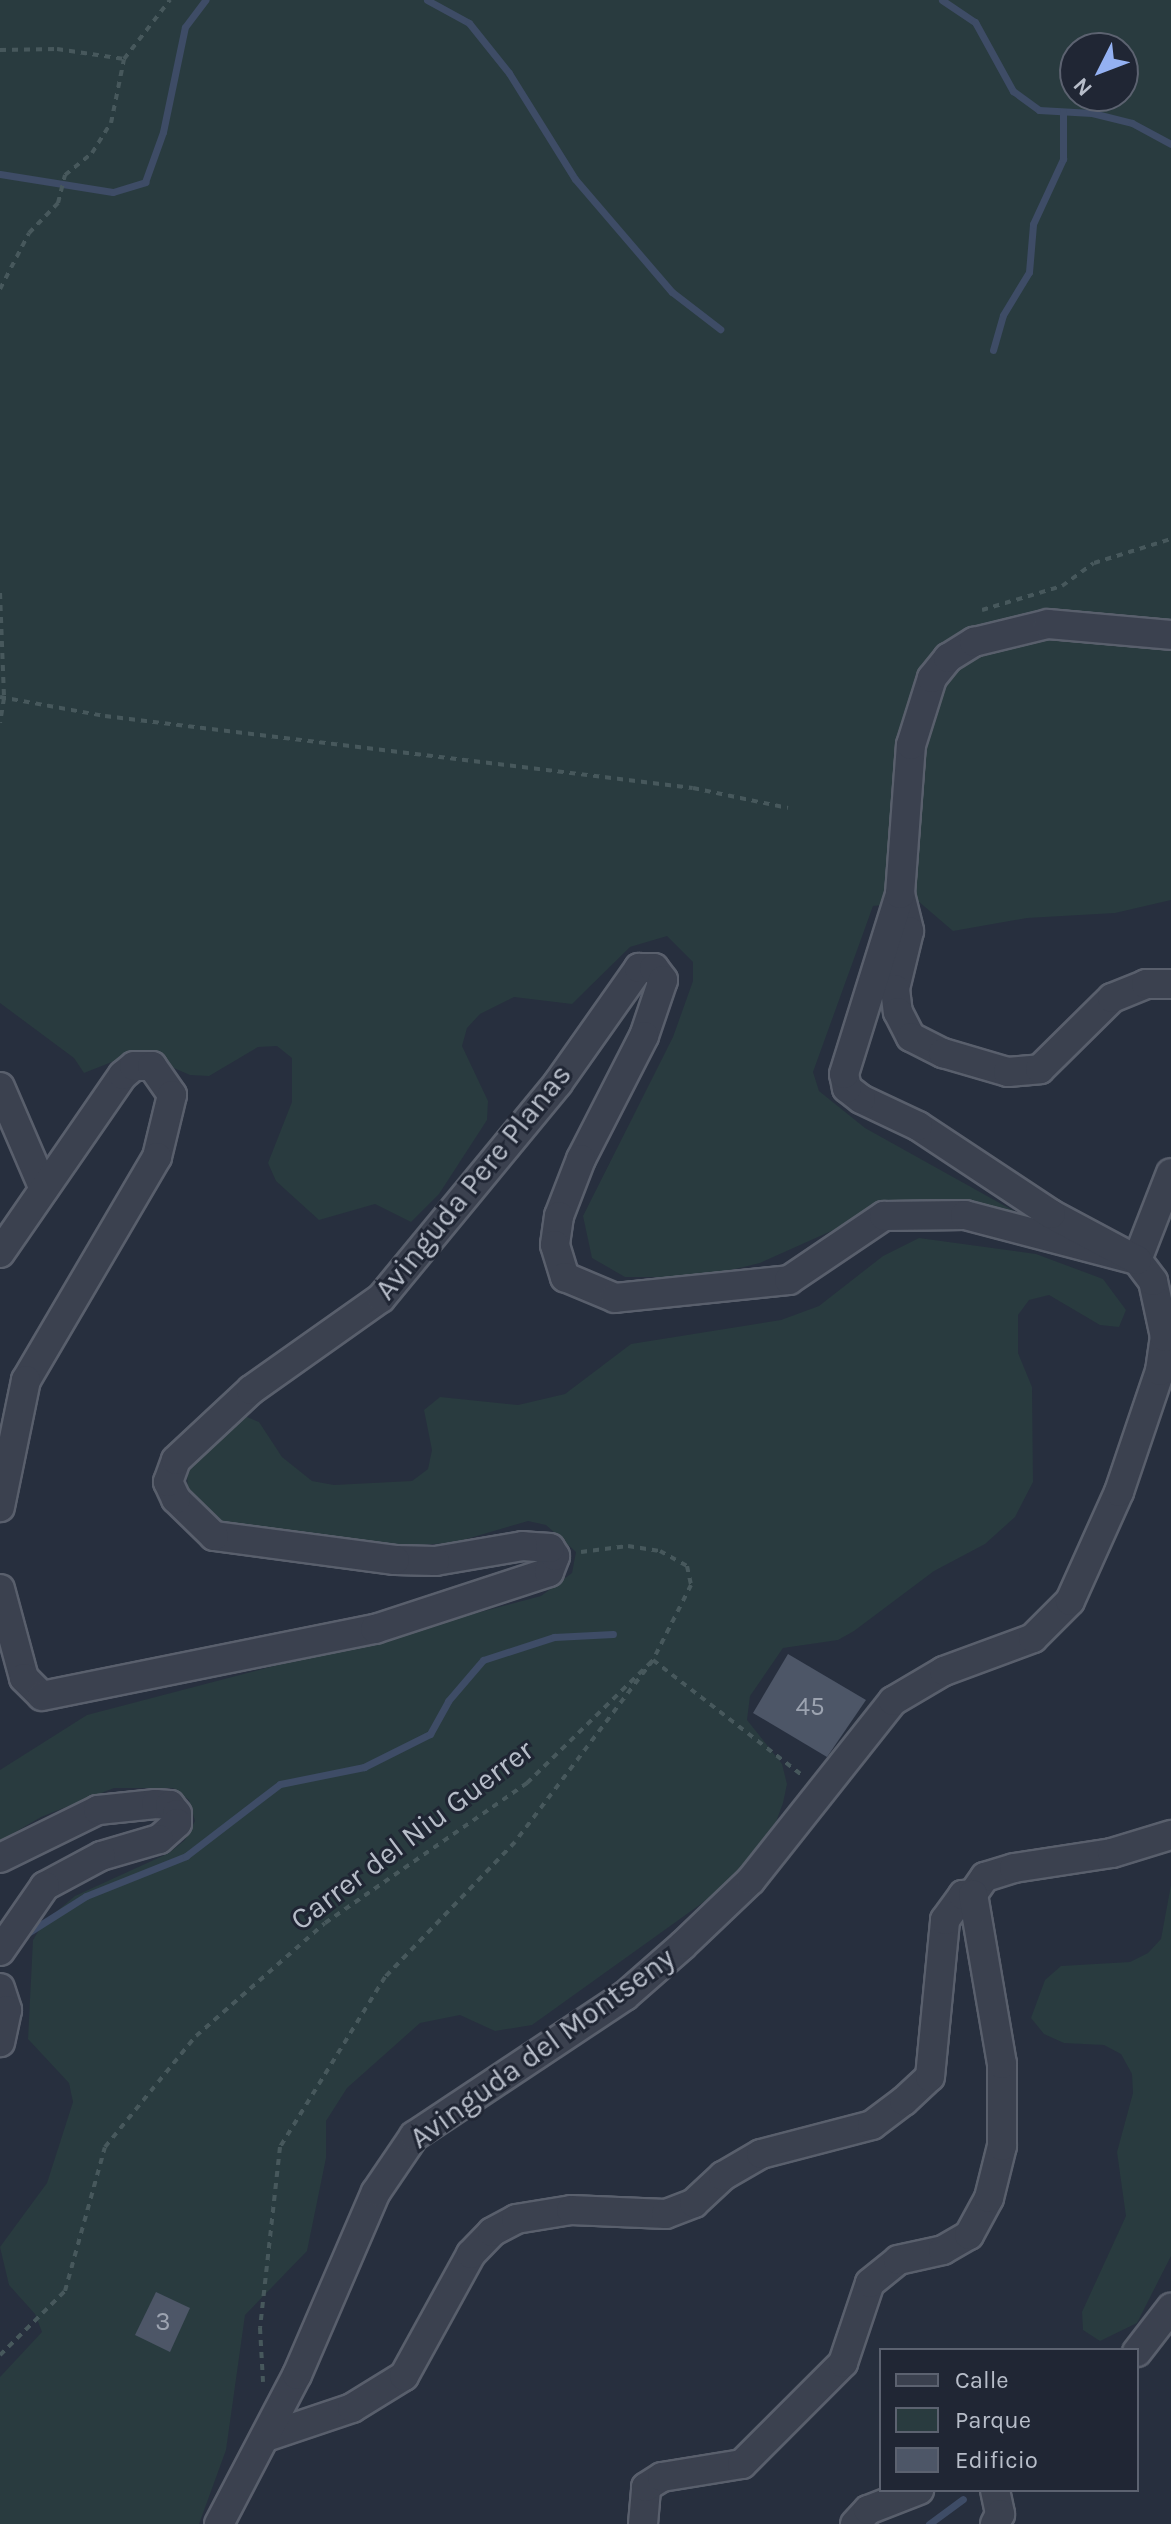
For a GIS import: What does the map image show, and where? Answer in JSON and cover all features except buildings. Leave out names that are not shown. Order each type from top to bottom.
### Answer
[{"type":"street","points":[[1171,635],[1048,624],[974,642],[948,658],[932,678],[911,745],[900,894],[860,1012],[844,1074],[847,1088],[943,1141],[1051,1214],[1137,1260],[1171,1173]]},
{"type":"street","points":[[900,894],[909,931],[895,989],[898,1012],[911,1037],[943,1053],[1008,1072],[1040,1069],[1112,998],[1146,984],[1171,984]]},
{"type":"street","name":"Avinguda Pere Planas","points":[[555,1556],[550,1548],[523,1546],[435,1561],[379,1559],[214,1536],[176,1499],[168,1482],[176,1460],[251,1390],[381,1298],[558,1083],[639,968],[654,968],[663,980],[644,1036],[581,1159],[559,1216],[555,1245],[565,1277],[615,1298],[789,1280],[884,1216],[965,1215],[1137,1260]]},
{"type":"street","points":[[0,1253],[123,1075],[141,1064],[162,1075],[172,1095],[157,1157],[26,1380],[0,1507]]},
{"type":"street","points":[[0,1087],[44,1189]]},
{"type":"street","name":"Avinguda del Montseny","points":[[219,2524],[266,2437],[376,2192],[414,2136],[625,1996],[751,1880],[824,1792],[893,1701],[944,1671],[1033,1638],[1070,1601],[1119,1492],[1160,1371],[1162,1313],[1153,1281],[1137,1260]]},
{"type":"street","points":[[0,1589],[20,1668],[42,1696],[375,1629],[516,1587],[549,1572],[555,1556]]},
{"type":"street","points":[[0,1858],[98,1810],[156,1804],[170,1805],[177,1814],[177,1823],[159,1839],[101,1856],[45,1886],[0,1951]]},
{"type":"street","points":[[643,2524],[646,2487],[662,2477],[692,2476],[742,2464],[843,2363],[870,2283],[898,2260],[943,2250],[969,2235],[989,2198],[1002,2146],[1002,2064],[973,1894],[985,1877],[1014,1868],[1112,1853],[1171,1835]]},
{"type":"street","points":[[266,2437],[352,2408],[404,2376],[471,2254],[492,2232],[516,2219],[571,2210],[666,2214],[694,2203],[723,2176],[761,2154],[872,2125],[904,2101],[930,2077],[945,1920],[963,1895],[973,1894]]},
{"type":"street","points":[[0,1988],[7,2010],[0,2042]]},
{"type":"street","points":[[1139,2349],[1171,2308]]},
{"type":"street","points":[[855,2524],[868,2510],[914,2492]]},
{"type":"street","points":[[995,2492],[1000,2514],[995,2524]]},
{"type":"path","points":[[0,289],[29,233],[58,203],[65,175],[92,153],[111,123],[124,59],[170,0]]},
{"type":"path","points":[[0,50],[57,49],[124,59]]},
{"type":"path","points":[[982,610],[1062,586],[1094,563],[1171,539]]},
{"type":"path","points":[[0,593],[0,723]]},
{"type":"path","points":[[2,698],[105,716],[693,788],[788,808]]},
{"type":"path","points":[[555,1556],[628,1546],[660,1551],[687,1566],[691,1585],[653,1660],[824,1792]]},
{"type":"path","name":"Carrer del Niu Guerrer","points":[[0,2355],[65,2291],[105,2147],[196,2036],[325,1923],[527,1783],[653,1660]]},
{"type":"path","name":"Carrer del Niu Guerrer","points":[[263,2390],[260,2328],[280,2147],[385,1977],[515,1842],[653,1660]]},
{"type":"green space","points":[[0,0],[1171,0],[1171,900],[1115,913],[1027,918],[953,931],[918,901],[873,906],[813,1072],[819,1091],[865,1128],[1021,1215],[964,1201],[885,1207],[760,1263],[702,1277],[625,1277],[592,1258],[583,1216],[673,1037],[693,981],[693,962],[667,936],[630,947],[572,1004],[514,997],[480,1014],[467,1028],[462,1046],[488,1101],[487,1120],[439,1194],[411,1222],[375,1204],[319,1220],[276,1181],[268,1163],[292,1102],[292,1058],[277,1046],[258,1047],[209,1076],[190,1075],[137,1052],[84,1073],[74,1058],[0,1003]]},
{"type":"green space","points":[[919,1238],[1036,1254],[1103,1279],[1126,1310],[1119,1327],[1100,1325],[1049,1295],[1029,1300],[1018,1315],[1018,1353],[1032,1387],[1033,1482],[1015,1517],[985,1544],[934,1571],[854,1631],[838,1640],[783,1648],[750,1696],[747,1720],[782,1764],[787,1784],[783,1803],[776,1822],[726,1886],[532,2025],[495,2031],[460,2015],[420,2023],[347,2088],[326,2121],[326,2158],[307,2251],[245,2315],[226,2450],[199,2524],[0,2524],[0,2377],[42,2332],[35,2314],[9,2285],[0,2247],[47,2183],[73,2102],[69,2083],[28,2039],[33,1940],[44,1922],[75,1896],[169,1853],[185,1840],[195,1821],[189,1800],[173,1788],[114,1788],[41,1817],[0,1841],[0,1770],[87,1715],[541,1596],[572,1573],[576,1552],[546,1525],[528,1521],[453,1543],[374,1547],[216,1524],[188,1492],[187,1473],[194,1454],[240,1414],[259,1422],[282,1457],[312,1481],[334,1485],[412,1481],[428,1469],[432,1450],[424,1410],[440,1397],[518,1405],[565,1394],[631,1344],[781,1320],[819,1306],[883,1256]]},
{"type":"green space","points":[[1171,1885],[1171,2256],[1137,2323],[1100,2341],[1083,2330],[1082,2312],[1126,2216],[1117,2152],[1133,2093],[1132,2074],[1121,2054],[1104,2045],[1064,2043],[1044,2034],[1031,2018],[1045,1980],[1061,1966],[1130,1962],[1148,1953],[1161,1939]]},
{"type":"waterway","points":[[0,174],[113,192],[145,182],[163,132],[185,27],[205,0]]},
{"type":"waterway","points":[[427,0],[469,23],[509,73],[575,179],[672,292],[720,329]]},
{"type":"waterway","points":[[942,0],[975,22],[1013,91],[1039,110],[1092,113],[1132,123],[1171,144]]},
{"type":"waterway","points":[[993,350],[1003,315],[1029,272],[1033,224],[1063,159],[1063,112]]},
{"type":"waterway","points":[[26,1934],[86,1896],[186,1856],[280,1784],[364,1767],[430,1734],[448,1701],[483,1660],[554,1637],[613,1634]]},
{"type":"waterway","points":[[929,2524],[963,2499]]}]
